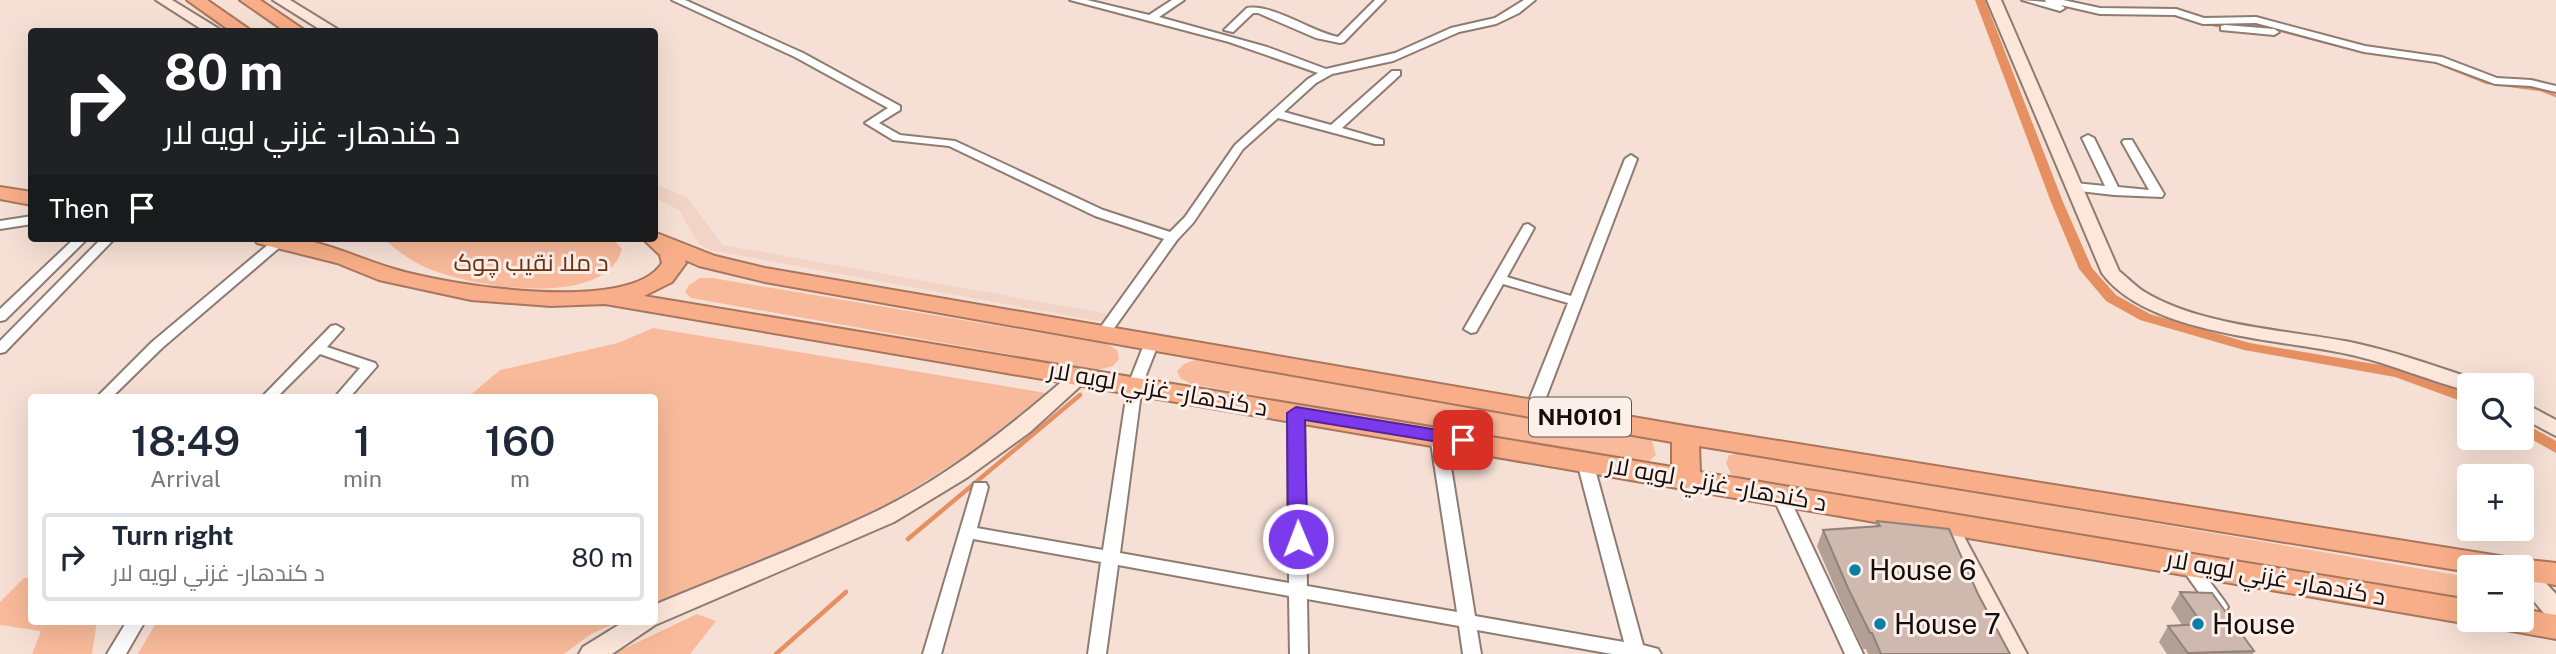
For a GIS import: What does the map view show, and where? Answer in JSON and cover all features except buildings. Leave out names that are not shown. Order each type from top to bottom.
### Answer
[{"type":"highway","points":[[195,0],[239,28]]},
{"type":"highway","points":[[248,0],[293,28]]},
{"type":"highway","points":[[0,183],[28,187]]},
{"type":"highway","points":[[0,193],[28,198]]},
{"type":"highway","name":"د کندهار - غزني لويه لار","points":[[658,240],[707,261],[765,275],[1102,335],[1685,435],[2457,559]]},
{"type":"highway","name":"NH0101","points":[[606,297],[656,285],[669,274],[674,263],[671,251],[658,241]]},
{"type":"highway","name":"د کندهار - غزني لويه لار","points":[[295,242],[339,248],[387,275],[471,293],[551,299],[606,297],[2457,610]]},
{"type":"highway","points":[[1685,435],[1686,479]]},
{"type":"highway","points":[[2534,572],[2556,574]]},
{"type":"highway","points":[[2534,624],[2556,627]]},
{"type":"main road","points":[[163,0],[210,28]]},
{"type":"main road","points":[[280,0],[328,28]]},
{"type":"main road","points":[[1994,0],[2111,273],[2136,295],[2170,311],[2206,321],[2256,334],[2349,348],[2395,359],[2457,380]]},
{"type":"main road","points":[[658,614],[886,516],[960,472],[1023,427],[1080,376]]},
{"type":"main road","points":[[2534,416],[2556,429]]},
{"type":"main road","points":[[1945,522],[2014,654]]},
{"type":"main road","points":[[2534,585],[2556,610]]},
{"type":"main road","points":[[592,654],[639,625]]},
{"type":"street","points":[[677,0],[799,55],[896,108],[871,123],[897,138],[951,143],[1099,213],[1172,237]]},
{"type":"street","points":[[1075,0],[1220,37],[1299,61],[1324,72]]},
{"type":"street","points":[[1150,19],[1179,0]]},
{"type":"street","points":[[1229,30],[1250,10],[1259,10],[1321,36],[1340,40],[1380,0]]},
{"type":"street","points":[[1102,335],[1172,237],[1189,220],[1239,147],[1324,72],[1403,54],[1458,28],[1486,25],[1530,0]]},
{"type":"street","points":[[2027,0],[2070,11],[2119,18],[2176,19],[2207,27],[2270,30],[2340,49],[2437,63],[2495,88]]},
{"type":"street","points":[[2050,0],[2100,11],[2176,12],[2219,22],[2256,20],[2364,49],[2437,63],[2495,81],[2531,83],[2556,89]]},
{"type":"street","points":[[1333,130],[1396,73]]},
{"type":"street","points":[[1277,114],[1379,142]]},
{"type":"street","points":[[2088,138],[2114,191]]},
{"type":"street","points":[[2075,187],[2158,194],[2128,142]]},
{"type":"street","points":[[1534,408],[1631,159]]},
{"type":"street","points":[[0,225],[28,221]]},
{"type":"street","points":[[1471,329],[1528,228]]},
{"type":"street","points":[[0,317],[78,242]]},
{"type":"street","points":[[0,349],[104,242]]},
{"type":"street","points":[[107,394],[270,242]]},
{"type":"street","points":[[1501,279],[1575,302]]},
{"type":"street","points":[[272,394],[336,329]]},
{"type":"street","points":[[1097,654],[1135,385],[1152,342]]},
{"type":"street","points":[[317,348],[370,366],[345,394]]},
{"type":"street","points":[[1296,413],[1299,654]]},
{"type":"street","points":[[1438,436],[1472,654]]},
{"type":"street","points":[[967,532],[1298,589],[1641,653],[1585,462]]},
{"type":"street","points":[[932,654],[980,487]]},
{"type":"street","points":[[1780,495],[1854,654]]},
{"type":"street","points":[[2186,562],[2231,623]]},
{"type":"street","points":[[116,654],[134,625]]},
{"type":"shaded area","points":[[658,185],[687,197],[723,245],[1108,314],[1104,322],[709,250],[697,242],[679,210],[658,200]]},
{"type":"green space","name":"د ملا نقيب چوک","points":[[388,242],[616,242],[622,249],[610,269],[588,281],[559,288],[493,285],[461,279],[409,259]]},
{"type":"green space","points":[[700,278],[1107,344],[1117,350],[1119,359],[1113,366],[1097,370],[691,298],[685,292],[689,285]]},
{"type":"green space","points":[[653,328],[1046,393],[972,452],[882,508],[658,606],[658,394],[472,394],[500,370],[618,343]]},
{"type":"green space","points":[[1195,360],[1640,435],[1652,441],[1656,455],[1649,461],[1638,462],[1191,384],[1180,378],[1177,371],[1184,364]]},
{"type":"green space","points":[[1743,453],[2457,575],[2457,599],[1749,483],[1731,474],[1726,463],[1729,455]]},
{"type":"green space","points":[[24,578],[28,578],[28,625],[96,625],[92,654],[32,654],[41,631],[0,625],[0,602]]},
{"type":"green space","points":[[697,614],[716,621],[690,654],[613,654]]},
{"type":"green space","points":[[155,625],[611,625],[591,634],[564,654],[138,654]]},
{"type":"waterway","points":[[1980,0],[2057,202],[2086,269],[2111,298],[2145,317],[2249,347],[2398,373],[2457,395]]},
{"type":"waterway","points":[[2113,14],[2147,14]]},
{"type":"waterway","points":[[2169,14],[2217,26],[2247,22],[2355,50],[2410,58]]},
{"type":"waterway","points":[[2432,61],[2487,83],[2541,90],[2556,96]]},
{"type":"waterway","points":[[908,539],[1080,395]]},
{"type":"waterway","points":[[2534,434],[2556,448]]},
{"type":"waterway","points":[[776,654],[846,592]]},
{"type":"place","name":"House 6","points":[[1855,570]]},
{"type":"place","name":"House 7","points":[[1880,624]]},
{"type":"place","name":"House","points":[[2198,624]]},
{"type":"route","points":[[1298,539],[1296,413],[1463,440]]}]
